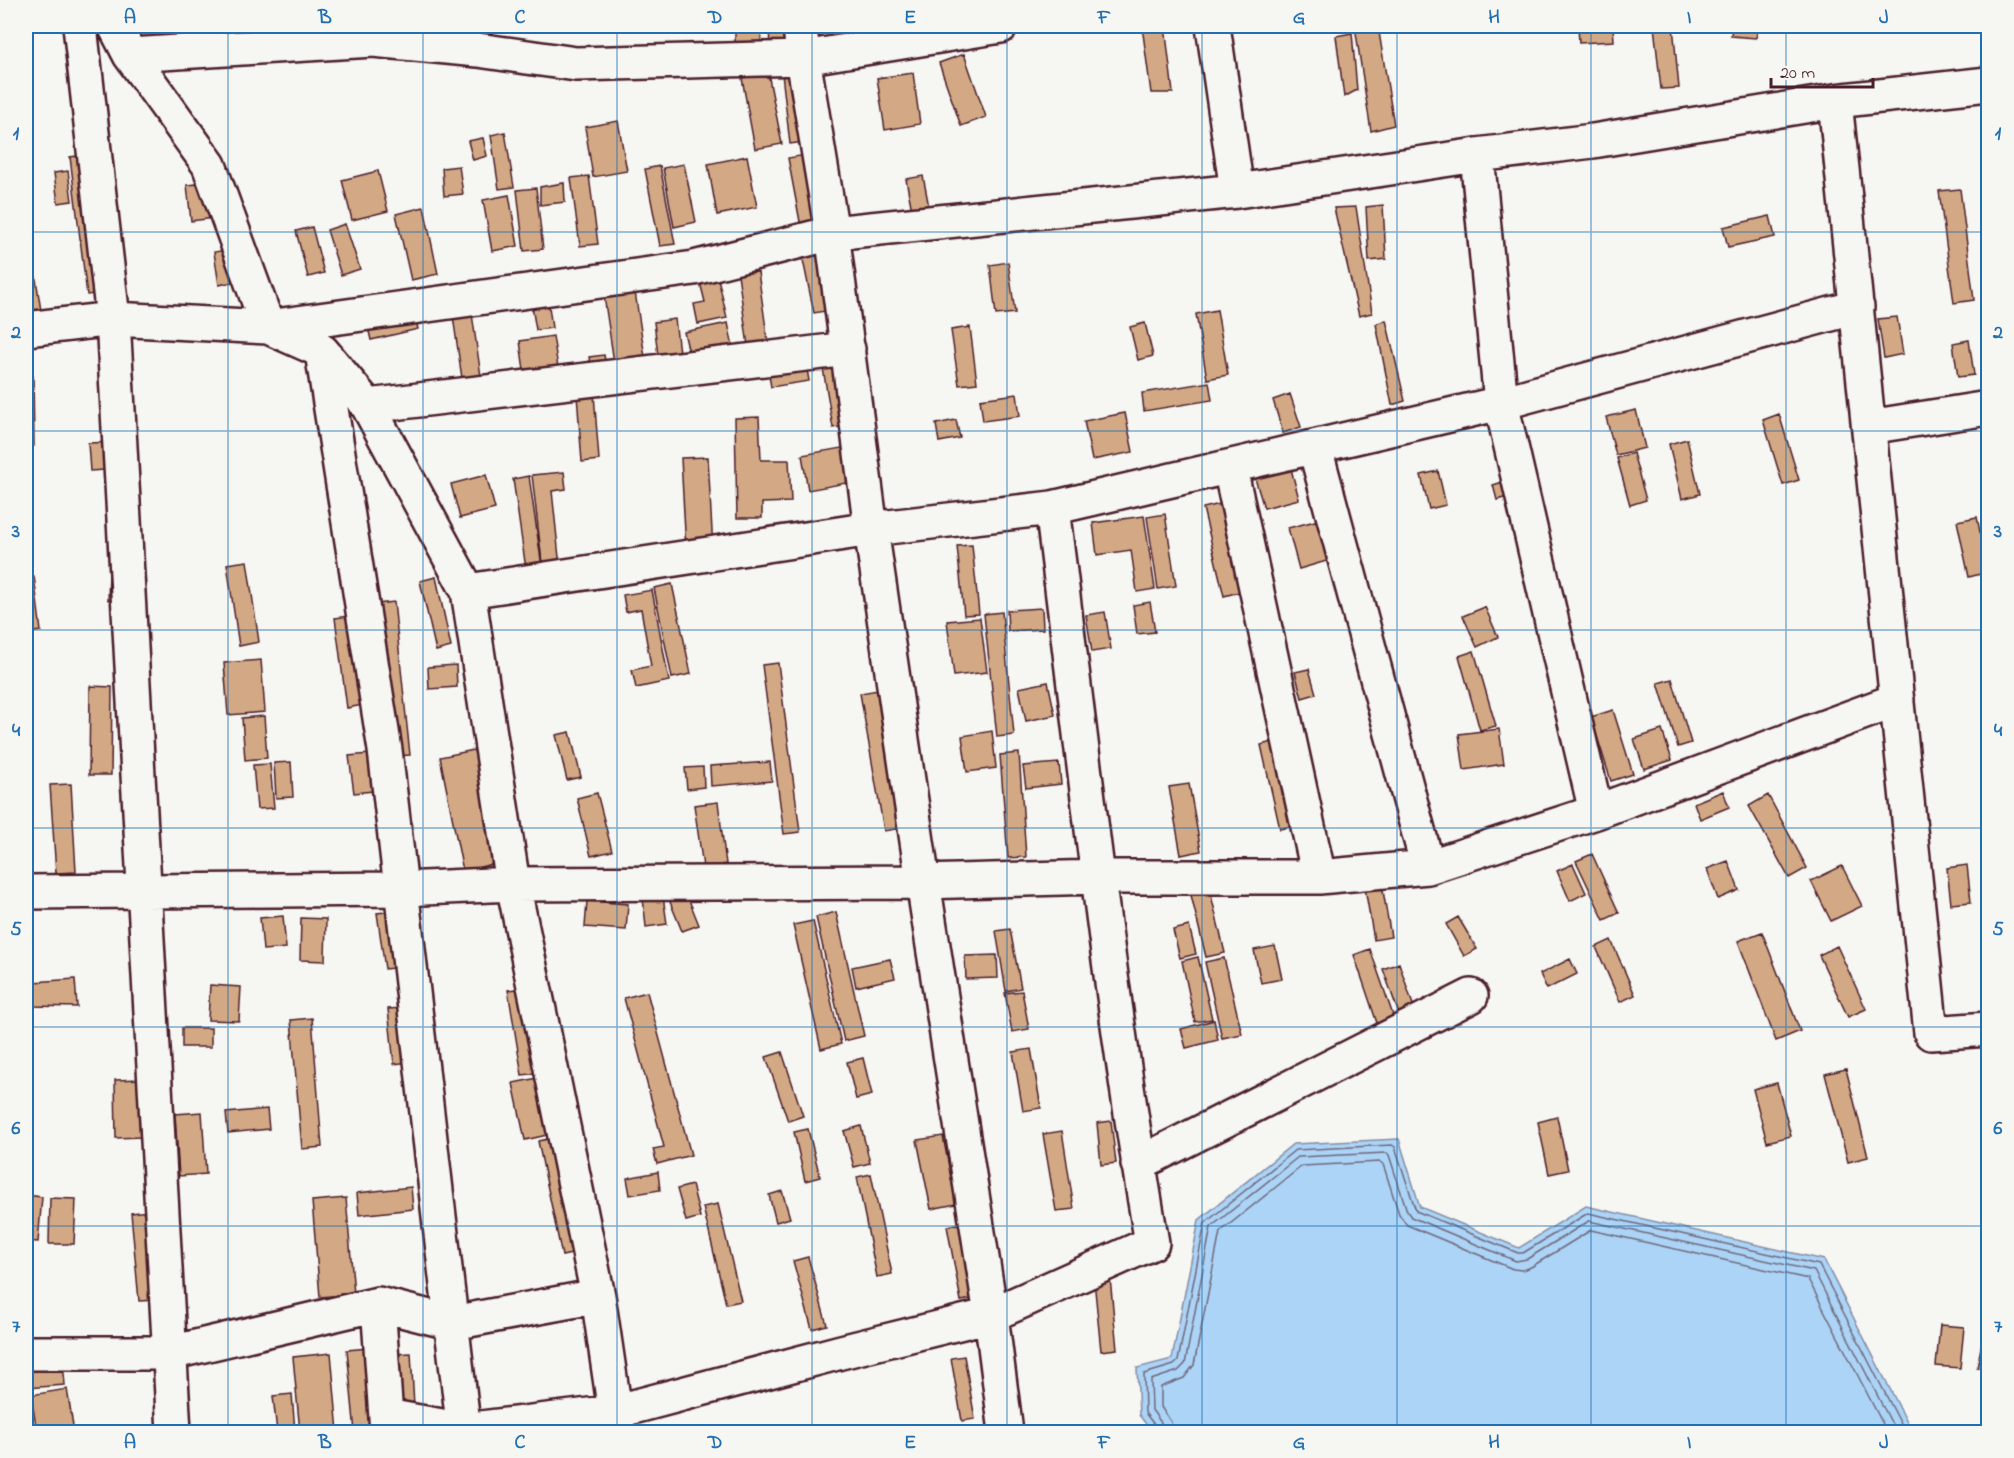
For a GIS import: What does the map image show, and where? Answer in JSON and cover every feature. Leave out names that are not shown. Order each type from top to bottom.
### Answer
[{"type":"street","points":[[80,26],[113,320],[174,1432]]},
{"type":"street","points":[[115,26],[130,55],[209,165],[268,327],[322,351],[368,406],[468,591],[513,884],[598,1296],[616,1422]]},
{"type":"street","points":[[800,26],[802,58],[832,233],[871,529],[923,882],[992,1315],[1006,1432]]},
{"type":"street","points":[[130,55],[373,33],[478,38],[576,64],[802,58],[1001,26]]},
{"type":"street","points":[[1213,26],[1237,191]]},
{"type":"street","points":[[26,329],[113,320],[268,327],[694,268],[832,233],[1237,191],[1477,155],[1593,141],[1836,101],[1989,84]]},
{"type":"street","points":[[1836,101],[1931,1033],[1989,1029]]},
{"type":"street","points":[[1477,155],[1501,403],[1596,812]]},
{"type":"street","points":[[468,591],[871,529],[1052,508],[1501,403],[1857,307]]},
{"type":"street","points":[[368,406],[848,349]]},
{"type":"street","points":[[322,351],[385,750],[464,1431]]},
{"type":"street","points":[[1869,428],[1989,408]]},
{"type":"street","points":[[1315,448],[1428,867]]},
{"type":"street","points":[[1230,468],[1319,877]]},
{"type":"street","points":[[378,1304],[386,1424],[464,1431],[616,1422],[841,1352],[992,1315],[1152,1243],[1138,1164],[1052,508]]},
{"type":"street","points":[[26,892],[401,889],[513,884],[923,882],[1099,877],[1319,877],[1428,867],[1596,812],[1897,700]]},
{"type":"street","points":[[1138,1164],[1471,996]]},
{"type":"street","points":[[26,1353],[170,1353],[378,1304],[453,1323],[598,1296]]},
{"type":"water","points":[[1399,1139],[1420,1207],[1519,1248],[1586,1206],[1824,1260],[1910,1428],[1909,1432],[1152,1432],[1139,1415],[1137,1368],[1172,1359],[1199,1220],[1293,1144]]},
{"type":"building","points":[[735,26],[761,26],[761,51],[735,51]]},
{"type":"building","points":[[769,26],[789,26],[791,47],[770,48]]},
{"type":"building","points":[[1142,26],[1165,26],[1173,93],[1151,93]]},
{"type":"building","points":[[1355,26],[1378,26],[1394,125],[1371,131]]},
{"type":"building","points":[[1578,26],[1613,26],[1614,41],[1579,43]]},
{"type":"building","points":[[1654,26],[1673,26],[1679,88],[1661,89]]},
{"type":"building","points":[[1732,26],[1758,26],[1756,38],[1731,36]]},
{"type":"building","points":[[1352,33],[1357,90],[1344,97],[1336,36]]},
{"type":"building","points":[[964,54],[986,117],[961,126],[939,63]]},
{"type":"building","points":[[796,72],[804,142],[790,144],[782,74]]},
{"type":"building","points":[[768,73],[782,144],[755,149],[742,78]]},
{"type":"building","points":[[913,73],[920,124],[885,130],[877,78]]},
{"type":"building","points":[[618,121],[627,171],[593,177],[585,127]]},
{"type":"building","points":[[505,132],[514,187],[499,189],[491,135]]},
{"type":"building","points":[[483,138],[487,156],[473,160],[468,141]]},
{"type":"building","points":[[818,153],[831,221],[801,227],[788,158]]},
{"type":"building","points":[[93,154],[109,292],[87,295],[70,157]]},
{"type":"building","points":[[747,156],[757,207],[717,215],[708,164]]},
{"type":"building","points":[[684,164],[696,222],[674,227],[663,168]]},
{"type":"building","points":[[459,166],[463,194],[444,196],[442,168]]},
{"type":"building","points":[[660,166],[675,244],[660,246],[645,169]]},
{"type":"building","points":[[68,171],[72,201],[58,203],[54,173]]},
{"type":"building","points":[[378,171],[388,211],[352,220],[342,180]]},
{"type":"building","points":[[589,176],[598,244],[580,246],[571,178]]},
{"type":"building","points":[[923,176],[929,207],[912,211],[906,179]]},
{"type":"building","points":[[209,183],[214,218],[191,221],[187,185]]},
{"type":"building","points":[[564,183],[565,202],[540,205],[540,187]]},
{"type":"building","points":[[536,188],[543,249],[524,251],[517,190]]},
{"type":"building","points":[[1960,189],[1974,300],[1954,303],[1939,191]]},
{"type":"building","points":[[509,195],[518,246],[492,251],[483,200]]},
{"type":"building","points":[[1383,205],[1386,259],[1369,261],[1366,207]]},
{"type":"building","points":[[424,207],[438,274],[411,280],[396,214]]},
{"type":"building","points":[[1356,207],[1372,313],[1359,316],[1334,208]]},
{"type":"building","points":[[1770,216],[1775,237],[1728,247],[1723,227]]},
{"type":"building","points":[[345,224],[360,269],[341,275],[327,230]]},
{"type":"building","points":[[312,227],[324,273],[308,277],[296,231]]},
{"type":"building","points":[[29,235],[42,317],[26,320],[26,236]]},
{"type":"building","points":[[233,249],[238,281],[219,285],[214,252]]},
{"type":"building","points":[[824,251],[836,309],[814,313],[802,255]]},
{"type":"building","points":[[1008,262],[1015,313],[996,315],[990,265]]},
{"type":"building","points":[[758,272],[769,350],[749,353],[738,274]]},
{"type":"building","points":[[718,278],[727,318],[698,324],[694,304],[705,302],[700,282]]},
{"type":"building","points":[[547,292],[552,328],[536,330],[530,295]]},
{"type":"building","points":[[635,292],[646,364],[615,369],[604,296]]},
{"type":"building","points":[[1217,310],[1228,375],[1207,379],[1196,314]]},
{"type":"building","points":[[414,313],[418,329],[371,340],[367,323]]},
{"type":"building","points":[[472,314],[483,390],[464,392],[453,316]]},
{"type":"building","points":[[1897,317],[1903,354],[1884,358],[1878,319]]},
{"type":"building","points":[[675,319],[680,361],[659,364],[654,322]]},
{"type":"building","points":[[1386,320],[1405,401],[1392,405],[1376,324]]},
{"type":"building","points":[[728,323],[733,347],[690,357],[684,332]]},
{"type":"building","points":[[1145,323],[1153,356],[1138,360],[1130,327]]},
{"type":"building","points":[[970,327],[977,383],[959,385],[951,330]]},
{"type":"building","points":[[553,336],[560,380],[526,385],[520,341]]},
{"type":"building","points":[[1969,340],[1974,375],[1958,377],[1953,343]]},
{"type":"building","points":[[604,355],[607,372],[592,375],[589,357]]},
{"type":"building","points":[[840,359],[852,425],[833,428],[822,362]]},
{"type":"building","points":[[806,363],[809,381],[771,387],[768,369]]},
{"type":"building","points":[[26,376],[33,376],[34,446],[26,446]]},
{"type":"building","points":[[1209,382],[1212,400],[1144,411],[1142,393]]},
{"type":"building","points":[[594,394],[599,460],[582,462],[577,395]]},
{"type":"building","points":[[1017,394],[1020,416],[983,421],[980,399]]},
{"type":"building","points":[[1290,394],[1301,427],[1283,433],[1273,400]]},
{"type":"building","points":[[1636,410],[1645,448],[1616,455],[1606,417]]},
{"type":"building","points":[[1125,413],[1133,452],[1092,460],[1084,421]]},
{"type":"building","points":[[1779,414],[1799,480],[1783,485],[1763,420]]},
{"type":"building","points":[[759,417],[761,460],[789,460],[791,502],[762,503],[762,518],[737,518],[735,418]]},
{"type":"building","points":[[956,420],[960,438],[939,442],[936,424]]},
{"type":"building","points":[[1687,439],[1700,494],[1682,499],[1669,444]]},
{"type":"building","points":[[117,442],[119,469],[90,471],[88,443]]},
{"type":"building","points":[[847,447],[852,482],[808,490],[802,455]]},
{"type":"building","points":[[1633,453],[1646,500],[1630,505],[1617,458]]},
{"type":"building","points":[[708,457],[713,550],[686,551],[681,458]]},
{"type":"building","points":[[1290,465],[1299,499],[1264,508],[1254,475]]},
{"type":"building","points":[[1438,471],[1446,505],[1429,509],[1421,475]]},
{"type":"building","points":[[564,472],[566,489],[552,491],[560,567],[543,570],[532,475]]},
{"type":"building","points":[[486,475],[495,509],[460,518],[451,484]]},
{"type":"building","points":[[529,476],[543,574],[527,576],[513,479]]},
{"type":"building","points":[[1509,480],[1514,495],[1497,500],[1493,485]]},
{"type":"building","points":[[1225,503],[1247,590],[1224,596],[1203,508]]},
{"type":"building","points":[[1165,514],[1176,586],[1158,589],[1147,517]]},
{"type":"building","points":[[1144,516],[1155,589],[1137,592],[1131,550],[1097,555],[1093,523]]},
{"type":"building","points":[[1977,517],[1988,572],[1969,577],[1957,521]]},
{"type":"building","points":[[1319,520],[1330,560],[1299,569],[1288,528]]},
{"type":"building","points":[[972,545],[979,614],[964,615],[957,546]]},
{"type":"building","points":[[247,561],[259,642],[239,646],[227,564]]},
{"type":"building","points":[[109,572],[128,574],[126,600],[108,600]]},
{"type":"building","points":[[34,576],[41,631],[26,633],[26,577]]},
{"type":"building","points":[[436,577],[451,647],[436,651],[420,581]]},
{"type":"building","points":[[672,584],[691,674],[672,678],[654,588]]},
{"type":"building","points":[[652,590],[669,681],[636,688],[632,670],[651,666],[641,609],[626,612],[623,595]]},
{"type":"building","points":[[394,602],[410,755],[394,756],[377,604]]},
{"type":"building","points":[[1150,602],[1155,632],[1137,634],[1133,605]]},
{"type":"building","points":[[1485,607],[1498,637],[1477,647],[1463,616]]},
{"type":"building","points":[[1042,608],[1043,629],[1008,631],[1007,610]]},
{"type":"building","points":[[1002,612],[1014,735],[997,737],[984,614]]},
{"type":"building","points":[[1105,612],[1111,649],[1092,652],[1086,615]]},
{"type":"building","points":[[355,615],[368,704],[347,708],[335,618]]},
{"type":"building","points":[[980,618],[987,672],[954,676],[947,621]]},
{"type":"building","points":[[1474,651],[1496,726],[1480,730],[1459,656]]},
{"type":"building","points":[[261,660],[265,712],[228,715],[224,663]]},
{"type":"building","points":[[778,663],[800,832],[784,834],[762,665]]},
{"type":"building","points":[[456,665],[457,687],[429,689],[428,667]]},
{"type":"building","points":[[1309,669],[1316,694],[1302,698],[1295,672]]},
{"type":"building","points":[[1672,679],[1691,743],[1678,747],[1658,683]]},
{"type":"building","points":[[1048,682],[1055,715],[1026,721],[1019,688]]},
{"type":"building","points":[[90,686],[112,687],[111,775],[89,775]]},
{"type":"building","points":[[878,690],[902,828],[884,831],[860,693]]},
{"type":"building","points":[[1613,710],[1633,774],[1611,781],[1591,717]]},
{"type":"building","points":[[264,716],[267,758],[245,760],[242,718]]},
{"type":"building","points":[[1499,729],[1504,764],[1464,770],[1459,734]]},
{"type":"building","points":[[1662,730],[1672,760],[1644,769],[1634,739]]},
{"type":"building","points":[[992,731],[996,768],[967,772],[962,736]]},
{"type":"building","points":[[570,732],[581,777],[567,780],[556,735]]},
{"type":"building","points":[[1276,741],[1296,825],[1280,829],[1261,745]]},
{"type":"building","points":[[474,750],[497,863],[463,871],[440,757]]},
{"type":"building","points":[[1019,753],[1026,857],[1008,858],[1000,755]]},
{"type":"building","points":[[369,754],[373,791],[354,793],[349,756]]},
{"type":"building","points":[[291,762],[293,797],[276,798],[274,763]]},
{"type":"building","points":[[770,762],[772,781],[711,786],[710,766]]},
{"type":"building","points":[[1059,763],[1061,784],[1026,788],[1023,766]]},
{"type":"building","points":[[270,764],[274,808],[257,809],[253,765]]},
{"type":"building","points":[[703,767],[704,787],[687,789],[685,768]]},
{"type":"building","points":[[71,784],[76,872],[56,873],[50,785]]},
{"type":"building","points":[[1189,784],[1201,851],[1181,855],[1169,787]]},
{"type":"building","points":[[1723,791],[1729,807],[1700,819],[1694,803]]},
{"type":"building","points":[[597,793],[612,851],[591,856],[577,798]]},
{"type":"building","points":[[1768,795],[1807,868],[1789,878],[1749,806]]},
{"type":"building","points":[[718,802],[726,864],[703,867],[694,805]]},
{"type":"building","points":[[1592,854],[1619,913],[1604,920],[1576,861]]},
{"type":"building","points":[[1728,861],[1739,890],[1718,899],[1707,869]]},
{"type":"building","points":[[1573,864],[1586,893],[1570,901],[1557,871]]},
{"type":"building","points":[[1967,865],[1971,902],[1951,904],[1947,868]]},
{"type":"building","points":[[1842,866],[1862,906],[1831,921],[1811,881]]},
{"type":"building","points":[[1382,885],[1391,937],[1374,940],[1365,888]]},
{"type":"building","points":[[1210,891],[1225,953],[1206,957],[1191,895]]},
{"type":"building","points":[[687,895],[699,925],[682,931],[670,902]]},
{"type":"building","points":[[663,896],[667,924],[646,927],[643,898]]},
{"type":"building","points":[[587,901],[628,904],[626,930],[585,927]]},
{"type":"building","points":[[394,911],[401,967],[385,969],[377,913]]},
{"type":"building","points":[[836,912],[864,1036],[844,1041],[816,917]]},
{"type":"building","points":[[283,916],[286,948],[263,950],[260,918]]},
{"type":"building","points":[[1458,917],[1477,949],[1464,956],[1446,924]]},
{"type":"building","points":[[301,918],[326,919],[325,961],[300,960]]},
{"type":"building","points":[[813,921],[841,1044],[821,1049],[793,925]]},
{"type":"building","points":[[1189,926],[1196,954],[1180,958],[1173,930]]},
{"type":"building","points":[[1010,929],[1021,988],[1006,991],[996,931]]},
{"type":"building","points":[[1762,932],[1800,1031],[1776,1041],[1738,941]]},
{"type":"building","points":[[1611,940],[1635,995],[1620,1002],[1596,947]]},
{"type":"building","points":[[1275,946],[1282,979],[1261,983],[1254,950]]},
{"type":"building","points":[[1837,946],[1866,1009],[1848,1017],[1819,955]]},
{"type":"building","points":[[1370,949],[1395,1021],[1378,1026],[1354,955]]},
{"type":"building","points":[[997,955],[998,978],[966,979],[965,956]]},
{"type":"building","points":[[1198,957],[1212,1019],[1195,1022],[1182,961]]},
{"type":"building","points":[[1224,958],[1242,1034],[1222,1038],[1205,962]]},
{"type":"building","points":[[890,959],[895,978],[856,987],[852,967]]},
{"type":"building","points":[[1570,959],[1577,974],[1547,989],[1540,974]]},
{"type":"building","points":[[1399,963],[1415,1011],[1400,1017],[1383,969]]},
{"type":"building","points":[[75,979],[77,1007],[32,1006],[33,982]]},
{"type":"building","points":[[210,985],[241,987],[239,1021],[208,1020]]},
{"type":"building","points":[[526,988],[540,1073],[522,1075],[508,990]]},
{"type":"building","points":[[1022,991],[1029,1029],[1012,1032],[1005,993]]},
{"type":"building","points":[[647,992],[691,1155],[657,1164],[653,1149],[664,1147],[624,998]]},
{"type":"building","points":[[403,1008],[409,1062],[394,1064],[388,1009]]},
{"type":"building","points":[[312,1018],[322,1147],[302,1149],[291,1020]]},
{"type":"building","points":[[1214,1020],[1218,1040],[1186,1048],[1181,1029]]},
{"type":"building","points":[[182,1028],[211,1028],[211,1047],[182,1047]]},
{"type":"building","points":[[1031,1049],[1041,1108],[1023,1111],[1013,1052]]},
{"type":"building","points":[[782,1052],[803,1116],[788,1121],[766,1057]]},
{"type":"building","points":[[863,1058],[872,1095],[856,1099],[847,1062]]},
{"type":"building","points":[[1846,1069],[1868,1157],[1848,1162],[1825,1074]]},
{"type":"building","points":[[543,1077],[556,1133],[525,1140],[513,1083]]},
{"type":"building","points":[[141,1079],[141,1137],[116,1138],[115,1080]]},
{"type":"building","points":[[1777,1083],[1791,1136],[1767,1142],[1753,1089]]},
{"type":"building","points":[[267,1109],[269,1129],[228,1133],[226,1113]]},
{"type":"building","points":[[202,1112],[206,1174],[179,1176],[175,1114]]},
{"type":"building","points":[[1557,1117],[1568,1170],[1549,1174],[1538,1122]]},
{"type":"building","points":[[1111,1121],[1116,1163],[1101,1165],[1097,1123]]},
{"type":"building","points":[[861,1126],[870,1163],[854,1167],[844,1131]]},
{"type":"building","points":[[808,1129],[820,1177],[805,1181],[794,1132]]},
{"type":"building","points":[[1062,1131],[1074,1209],[1056,1211],[1043,1134]]},
{"type":"building","points":[[943,1136],[956,1204],[931,1209],[917,1140]]},
{"type":"building","points":[[559,1137],[581,1252],[562,1256],[538,1141]]},
{"type":"building","points":[[658,1172],[660,1190],[630,1195],[627,1178]]},
{"type":"building","points":[[871,1174],[892,1274],[877,1277],[857,1177]]},
{"type":"building","points":[[692,1185],[700,1217],[686,1221],[677,1189]]},
{"type":"building","points":[[411,1187],[413,1209],[359,1215],[357,1193]]},
{"type":"building","points":[[782,1191],[790,1218],[776,1222],[769,1195]]},
{"type":"building","points":[[26,1195],[42,1197],[38,1242],[26,1241]]},
{"type":"building","points":[[50,1198],[76,1199],[74,1244],[49,1244]]},
{"type":"building","points":[[346,1198],[354,1294],[320,1297],[312,1201]]},
{"type":"building","points":[[718,1204],[741,1301],[726,1304],[703,1207]]},
{"type":"building","points":[[149,1211],[156,1300],[139,1301],[131,1213]]},
{"type":"building","points":[[963,1223],[977,1298],[961,1301],[947,1226]]},
{"type":"building","points":[[808,1257],[827,1325],[812,1329],[793,1261]]},
{"type":"building","points":[[1110,1278],[1117,1349],[1101,1351],[1094,1280]]},
{"type":"building","points":[[1940,1325],[1964,1327],[1960,1368],[1936,1366]]},
{"type":"building","points":[[1984,1332],[1988,1333],[1988,1370],[1977,1368]]},
{"type":"building","points":[[368,1348],[375,1432],[355,1432],[347,1350]]},
{"type":"building","points":[[331,1353],[338,1432],[300,1432],[293,1357]]},
{"type":"building","points":[[411,1353],[415,1424],[398,1424],[394,1354]]},
{"type":"building","points":[[964,1356],[975,1419],[962,1421],[951,1358]]},
{"type":"building","points":[[63,1363],[65,1385],[26,1388],[26,1365]]},
{"type":"building","points":[[67,1389],[74,1432],[37,1432],[31,1395]]},
{"type":"building","points":[[292,1394],[295,1432],[277,1432],[273,1396]]},
{"type":"building","points":[[745,1426],[746,1432],[720,1432],[720,1430]]}]
